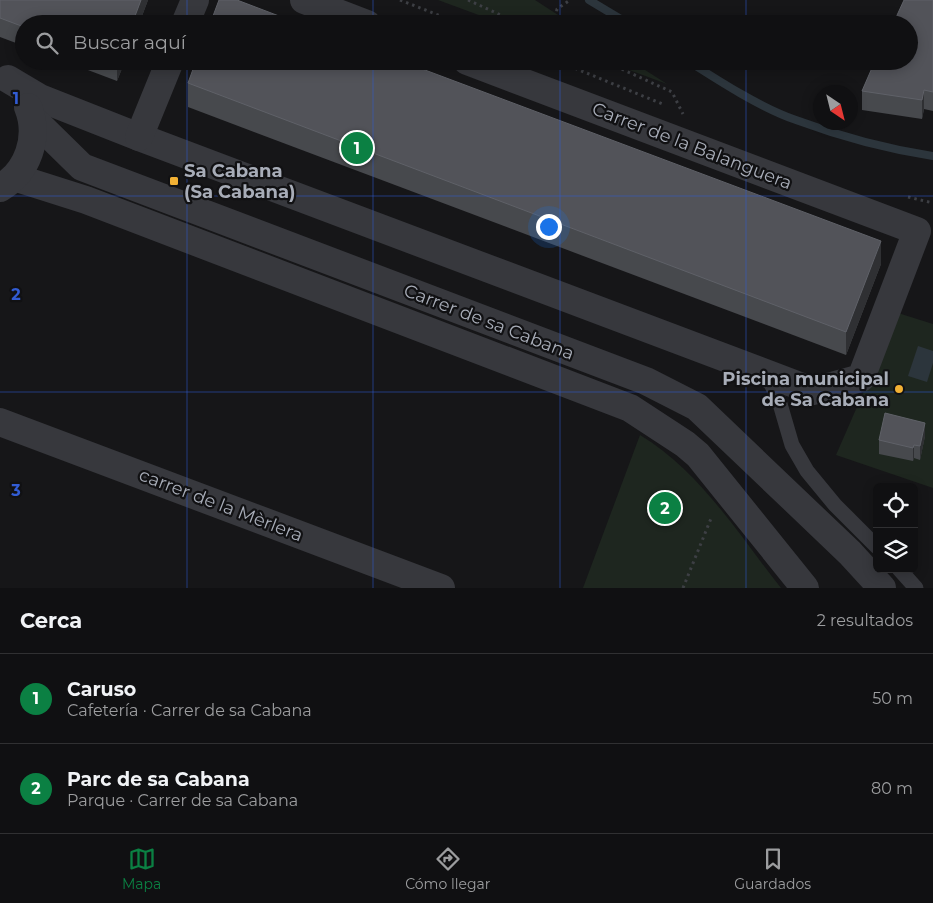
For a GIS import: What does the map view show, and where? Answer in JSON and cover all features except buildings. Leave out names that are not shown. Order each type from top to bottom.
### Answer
[{"type":"street","points":[[189,15],[195,0]]},
{"type":"street","points":[[304,0],[343,15]]},
{"type":"street","points":[[139,137],[166,70]]},
{"type":"street","name":"Carrer de la Balanguera","points":[[491,70],[918,231],[860,378],[813,391],[764,372]]},
{"type":"street","points":[[4,77],[40,98],[139,137],[764,372]]},
{"type":"street","points":[[4,77],[24,97],[32,118],[33,141],[24,164],[11,183]]},
{"type":"street","name":"Carrer de sa Cabana","points":[[32,118],[82,167],[646,381],[679,397],[697,407],[728,436],[850,553],[882,588]]},
{"type":"street","points":[[11,183],[82,167]]},
{"type":"street","points":[[11,183],[86,200],[630,408],[685,444],[724,485],[805,588]]},
{"type":"street","name":"carrer de la Mèrlera","points":[[0,422],[441,588]]},
{"type":"street","name":"Carrer de sa Cabana","points":[[850,553],[902,588]]},
{"type":"lane","points":[[764,372],[778,397],[792,445],[807,471],[835,505],[873,543]]},
{"type":"lane","points":[[902,573],[916,588]]},
{"type":"path","points":[[400,0],[438,15]]},
{"type":"path","points":[[468,0],[500,15]]},
{"type":"path","points":[[555,15],[556,9],[570,0]]},
{"type":"path","points":[[624,70],[672,92],[684,116]]},
{"type":"path","points":[[902,195],[933,203]]},
{"type":"path","points":[[683,588],[724,485]]},
{"type":"shaded area","points":[[438,0],[535,0],[558,15],[479,15]]},
{"type":"shaded area","points":[[629,70],[645,70],[667,84]]},
{"type":"shaded area","name":"Piscina municipal de Sa Cabana","points":[[898,313],[933,324],[933,488],[836,455]]},
{"type":"shaded area","points":[[918,346],[933,351],[933,363],[927,382],[908,376]]},
{"type":"shaded area","points":[[640,435],[662,450],[700,485],[781,588],[583,588]]},
{"type":"waterway","points":[[589,0],[614,15]]},
{"type":"waterway","points":[[702,70],[740,94],[769,109],[812,126],[898,150],[933,156]]},
{"type":"place","name":"Caruso","points":[[357,148]]},
{"type":"place","name":"Sa Cabana (Sa Cabana)","points":[[174,181]]},
{"type":"place","name":"Piscina municipal de Sa Cabana","points":[[899,389]]},
{"type":"place","name":"Parc de sa Cabana","points":[[665,508]]}]
